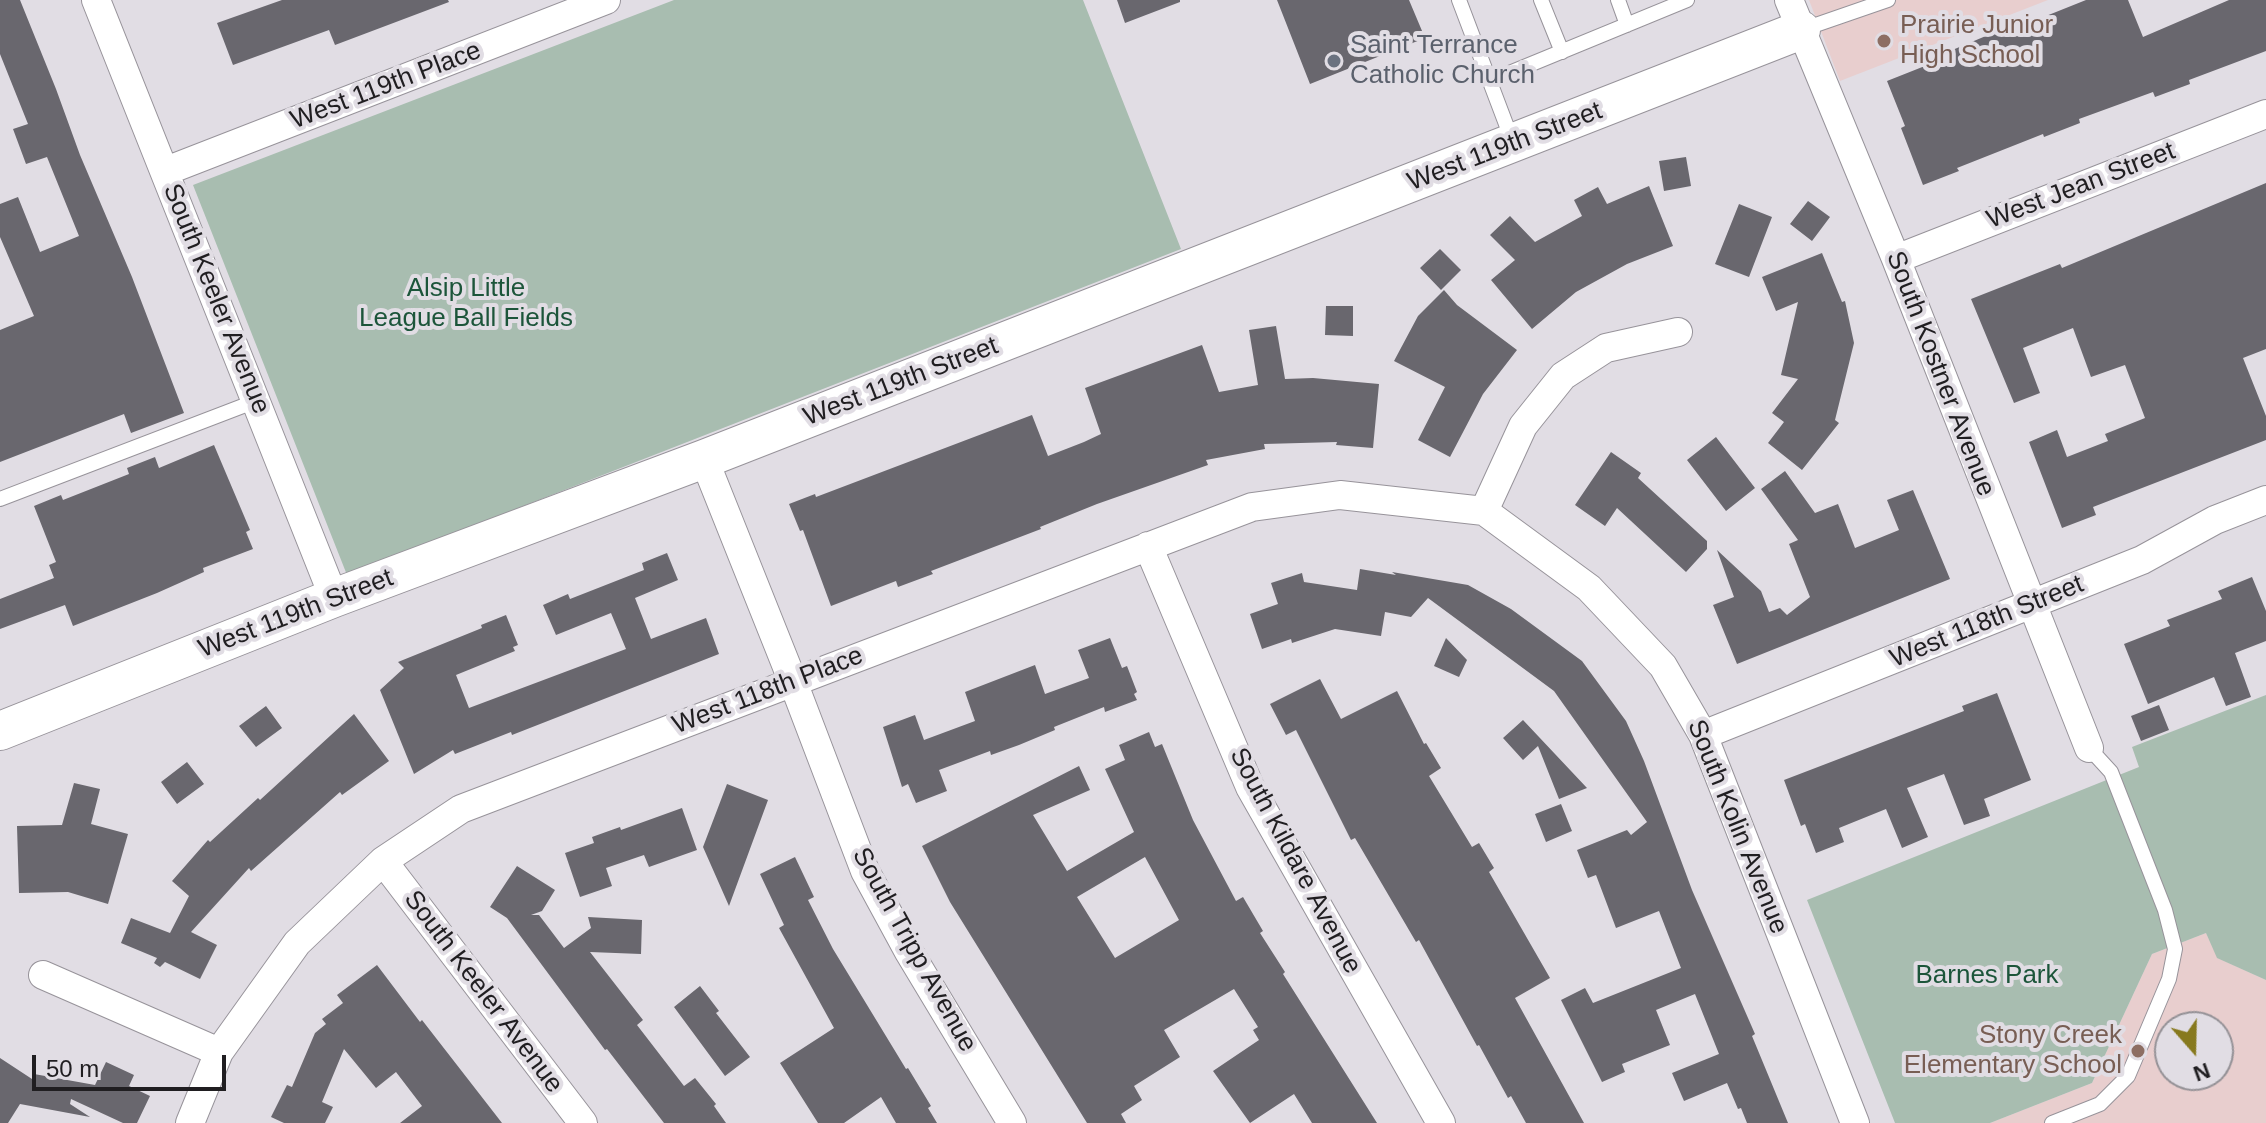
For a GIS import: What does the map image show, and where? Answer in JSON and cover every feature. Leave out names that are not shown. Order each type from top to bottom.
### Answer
[{"type":"street","name":"South Keeler Avenue","points":[[96,0],[334,598]]},
{"type":"street","name":"West 119th Place","points":[[166,171],[606,0]]},
{"type":"street","name":"West 119th Street","points":[[0,731],[334,598],[704,459],[1514,144],[1795,15]]},
{"type":"street","name":"South Kostner Avenue","points":[[1795,15],[1896,259],[2089,748]]},
{"type":"street","name":"West Jean Street","points":[[1896,259],[2266,114]]},
{"type":"street","points":[[1484,511],[1523,426],[1563,376],[1606,348],[1678,332]]},
{"type":"street","name":"South Tripp Avenue","points":[[704,459],[865,871],[909,952],[1012,1123]]},
{"type":"street","name":"West 118th Place","points":[[190,1123],[219,1052],[297,943],[383,861],[461,809],[1252,507],[1340,495],[1484,511]]},
{"type":"street","name":"West 118th Street","points":[[1703,735],[2142,560],[2215,520],[2266,500]]},
{"type":"street","name":"South Kolin Avenue","points":[[1484,511],[1589,588],[1663,666],[1703,735],[1855,1123]]},
{"type":"street","name":"South Kildare Avenue","points":[[1148,546],[1250,787],[1441,1123]]},
{"type":"street","name":"South Keeler Avenue","points":[[383,861],[583,1123]]},
{"type":"street","points":[[43,975],[219,1052]]},
{"type":"lane","points":[[1459,0],[1514,144]]},
{"type":"lane","points":[[1541,0],[1562,52]]},
{"type":"lane","points":[[1618,0],[1627,25]]},
{"type":"lane","points":[[1490,81],[1687,0]]},
{"type":"lane","points":[[1795,15],[1888,0]]},
{"type":"lane","points":[[0,499],[256,401]]},
{"type":"lane","points":[[2052,1123],[2100,1104],[2128,1076],[2169,979],[2175,949],[2165,910],[2111,772],[2089,748]]},
{"type":"shaded area","name":"Prairie Junior High School","points":[[1809,0],[2048,0],[1840,81]]},
{"type":"shaded area","name":"Stony Creek Elementary School","points":[[2206,933],[2218,958],[2266,980],[2266,1123],[1990,1123],[2092,1083],[2152,954]]},
{"type":"green space","name":"Alsip Little League Ball Fields","points":[[674,0],[1083,0],[1181,249],[347,575],[193,185]]},
{"type":"green space","name":"Barnes Park","points":[[2266,695],[2266,980],[2217,958],[2206,933],[2152,954],[2092,1083],[1990,1123],[1895,1123],[1807,900],[2139,767],[2132,747]]},
{"type":"building","points":[[0,0],[20,0],[184,413],[131,433],[124,414],[0,462],[0,330],[34,316],[0,237],[0,204],[18,197],[40,252],[79,236],[47,157],[26,164],[13,129],[28,124],[0,54]]},
{"type":"building","points":[[282,0],[449,2],[335,45],[329,30],[233,65],[217,23]]},
{"type":"building","points":[[1117,0],[1180,0],[1180,2],[1125,23]]},
{"type":"building","name":"Saint Terrance Catholic Church","points":[[1277,0],[1409,0],[1425,38],[1310,84]]},
{"type":"building","points":[[2086,0],[2128,0],[2143,37],[2229,0],[2266,0],[2266,51],[2189,80],[2190,84],[2155,97],[2153,92],[2079,119],[2080,123],[2044,137],[2043,134],[1923,185],[1887,81],[1940,60],[1938,56],[1992,31],[2013,23],[2016,28]]},
{"type":"building","points":[[1686,157],[1691,186],[1664,191],[1659,161]]},
{"type":"building","points":[[2266,183],[2266,349],[2243,358],[2266,416],[2266,440],[2093,507],[2096,515],[2062,528],[2029,442],[2057,430],[2067,457],[2108,441],[2105,434],[2145,418],[2125,365],[2091,377],[2073,328],[2023,348],[2040,393],[2014,403],[1971,299],[2060,264],[2062,268]]},
{"type":"building","points":[[1649,186],[1673,246],[1627,264],[1576,292],[1532,329],[1491,280],[1515,260],[1490,235],[1510,216],[1535,242],[1582,216],[1574,200],[1598,187],[1607,204]]},
{"type":"building","points":[[1808,201],[1830,217],[1812,241],[1790,224]]},
{"type":"building","points":[[1739,204],[1772,217],[1749,277],[1715,264]]},
{"type":"building","points":[[1440,249],[1461,270],[1441,290],[1420,268]]},
{"type":"building","points":[[1822,253],[1842,302],[1845,301],[1854,343],[1835,420],[1839,423],[1802,470],[1768,443],[1784,422],[1772,413],[1798,379],[1781,375],[1798,302],[1776,311],[1762,277]]},
{"type":"building","points":[[1444,290],[1457,305],[1517,350],[1483,394],[1450,457],[1418,440],[1445,387],[1394,361],[1418,316]]},
{"type":"building","points":[[1326,306],[1353,306],[1353,336],[1325,335]]},
{"type":"building","points":[[1276,326],[1285,379],[1313,378],[1379,384],[1373,448],[1336,445],[1337,442],[1264,444],[1265,449],[1206,460],[1208,465],[1097,504],[931,571],[933,574],[898,587],[896,581],[831,606],[803,530],[800,531],[789,504],[815,494],[816,497],[1032,415],[1048,456],[1101,434],[1085,388],[1202,345],[1219,392],[1258,385],[1249,330]]},
{"type":"building","points":[[1716,437],[1755,488],[1726,511],[1687,460]]},
{"type":"building","points":[[214,445],[250,530],[246,532],[253,549],[203,568],[204,572],[157,593],[73,626],[65,605],[0,629],[0,599],[54,578],[49,565],[56,562],[34,506],[61,495],[63,500],[129,474],[127,468],[155,457],[159,468]]},
{"type":"building","points":[[1611,452],[1641,473],[1638,478],[1707,541],[1707,549],[1686,572],[1617,508],[1605,526],[1575,505]]},
{"type":"building","points":[[1785,471],[1815,513],[1838,504],[1855,548],[1899,530],[1887,500],[1913,490],[1950,579],[1737,664],[1713,605],[1734,597],[1717,550],[1761,591],[1769,612],[1780,608],[1787,615],[1810,597],[1789,544],[1798,540],[1761,489]]},
{"type":"building","points":[[667,553],[678,580],[635,598],[651,639],[706,618],[719,654],[512,735],[511,732],[455,754],[453,750],[414,774],[380,690],[404,668],[398,662],[506,615],[518,645],[513,647],[515,651],[456,675],[469,708],[626,649],[611,613],[556,635],[543,605],[568,594],[570,599],[644,570],[642,563]]},
{"type":"building","points":[[1360,569],[1468,585],[1511,609],[1582,661],[1626,721],[1644,761],[1692,890],[1755,1034],[1752,1036],[1788,1123],[1747,1123],[1727,1083],[1684,1101],[1672,1073],[1719,1054],[1695,994],[1656,1010],[1670,1045],[1622,1064],[1625,1072],[1602,1082],[1561,1000],[1585,988],[1593,1003],[1681,968],[1659,911],[1616,928],[1596,875],[1588,878],[1577,850],[1627,830],[1631,835],[1647,822],[1554,691],[1428,598],[1411,617],[1385,612],[1381,636],[1335,629],[1262,649],[1250,614],[1278,604],[1271,583],[1302,573],[1304,582],[1357,590]]},
{"type":"building","points":[[2252,577],[2266,611],[2266,641],[2235,653],[2251,697],[2226,706],[2214,677],[2148,704],[2124,644],[2170,626],[2167,620],[2222,599],[2218,591]]},
{"type":"building","points":[[1110,638],[1122,668],[1127,666],[1137,700],[1105,712],[1104,707],[1019,745],[991,755],[990,751],[939,770],[947,791],[916,803],[908,784],[902,787],[883,727],[915,715],[924,740],[975,721],[965,692],[1035,665],[1045,694],[1089,678],[1078,650]]},
{"type":"building","points":[[1446,638],[1467,660],[1459,677],[1434,666]]},
{"type":"building","points":[[1320,679],[1341,719],[1397,691],[1424,744],[1441,768],[1429,776],[1472,847],[1479,843],[1494,868],[1489,872],[1550,978],[1515,998],[1584,1123],[1526,1123],[1477,1046],[1419,940],[1416,942],[1355,838],[1351,840],[1296,730],[1286,735],[1270,704]]},
{"type":"building","points":[[1997,693],[2031,780],[1984,799],[1990,816],[1964,825],[1944,774],[1907,788],[1928,837],[1902,848],[1886,809],[1839,828],[1844,842],[1816,853],[1805,824],[1801,826],[1784,780],[1964,711],[1962,706]]},
{"type":"building","points":[[2159,705],[2169,730],[2141,741],[2131,716]]},
{"type":"building","points":[[266,706],[282,728],[256,747],[239,726]]},
{"type":"building","points":[[354,714],[389,761],[342,795],[340,792],[251,871],[249,868],[191,932],[217,945],[200,979],[165,962],[160,967],[154,963],[157,958],[121,943],[131,918],[170,933],[189,896],[172,881],[208,840],[210,842],[258,798],[260,800]]},
{"type":"building","points":[[1523,720],[1587,788],[1559,799],[1538,746],[1523,760],[1503,738]]},
{"type":"building","points":[[1149,732],[1155,747],[1162,744],[1193,820],[1236,901],[1243,897],[1263,931],[1260,933],[1285,972],[1283,974],[1377,1123],[1312,1123],[1294,1094],[1250,1123],[1213,1071],[1259,1040],[1253,1030],[1258,1027],[1234,989],[1164,1030],[1180,1057],[1134,1086],[1142,1100],[1121,1114],[1126,1123],[1087,1123],[950,902],[922,846],[1079,766],[1090,790],[1033,815],[1067,871],[1134,832],[1105,769],[1125,760],[1119,745]],"holes":[[[1145,857],[1179,920],[1115,958],[1077,897]]]},
{"type":"building","points":[[187,762],[204,784],[177,804],[161,782]]},
{"type":"building","points":[[74,783],[100,789],[91,824],[128,834],[108,904],[68,892],[19,893],[17,826],[62,825]]},
{"type":"building","points":[[727,784],[768,800],[729,906],[703,847]]},
{"type":"building","points":[[1561,804],[1572,831],[1546,842],[1535,814]]},
{"type":"building","points":[[682,808],[697,850],[649,867],[644,855],[606,868],[612,886],[580,897],[565,853],[594,843],[592,837]]},
{"type":"building","points":[[795,857],[814,897],[808,900],[833,949],[931,1106],[928,1108],[937,1123],[896,1123],[881,1097],[844,1123],[818,1123],[780,1063],[834,1028],[779,928],[784,925],[760,874]]},
{"type":"building","points":[[517,866],[555,890],[542,911],[531,915],[539,915],[564,948],[591,928],[588,917],[642,920],[641,954],[590,952],[643,1020],[637,1025],[684,1086],[695,1078],[716,1104],[714,1106],[726,1123],[664,1123],[605,1050],[507,918],[490,907]]},
{"type":"building","points":[[377,965],[502,1123],[400,1123],[422,1106],[396,1072],[376,1088],[344,1049],[322,1102],[333,1107],[325,1123],[284,1123],[271,1117],[287,1085],[292,1087],[315,1033],[326,1024],[322,1019],[343,1003],[337,995]]},
{"type":"building","points":[[700,986],[719,1011],[716,1013],[750,1057],[725,1076],[674,1007]]},
{"type":"building","points":[[0,1058],[32,1079],[34,1074],[95,1085],[106,1062],[134,1075],[129,1086],[150,1096],[137,1123],[123,1123],[71,1099],[70,1104],[90,1117],[20,1104],[8,1123],[0,1123]]},
{"type":"place","name":"Prairie Junior High School","points":[[1884,41]]},
{"type":"place","name":"Saint Terrance Catholic Church","points":[[1334,61]]},
{"type":"place","name":"Stony Creek Elementary School","points":[[2138,1051]]}]
